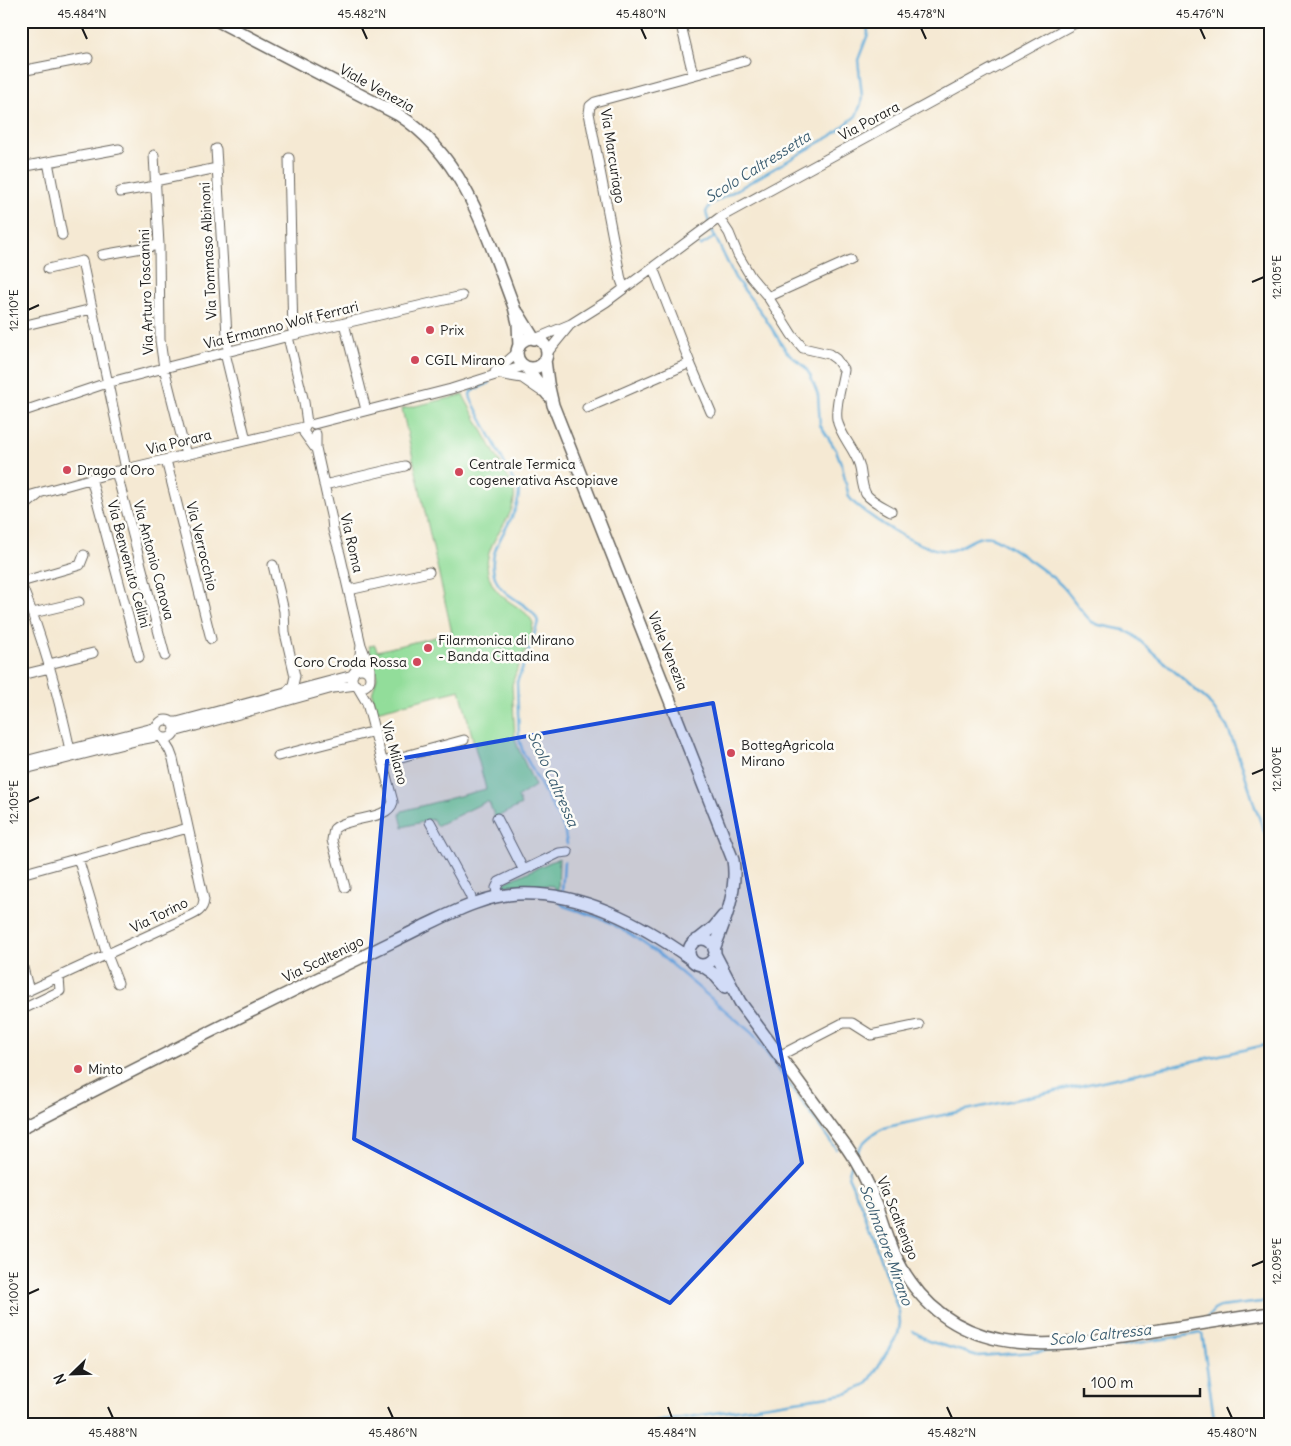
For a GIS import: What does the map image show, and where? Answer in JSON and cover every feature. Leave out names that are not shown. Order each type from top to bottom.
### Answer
[{"type":"main road","name":"Viale Venezia","points":[[218,21],[380,105],[407,121],[424,135],[449,165],[465,189],[480,219],[514,308],[518,323],[518,350]]},
{"type":"main road","name":"Viale Venezia","points":[[514,308],[534,339]]},
{"type":"main road","points":[[534,339],[543,344],[546,357],[538,367],[525,366],[520,361],[518,350],[525,340],[534,339]]},
{"type":"main road","name":"Viale Venezia","points":[[546,357],[548,383],[553,404],[730,849],[735,871],[735,882],[714,952]]},
{"type":"main road","name":"Viale Venezia","points":[[525,366],[543,387],[553,404]]},
{"type":"main road","name":"Via Scaltenigo","points":[[21,1128],[308,983],[473,904],[516,894],[544,895],[581,902],[612,913],[649,933],[713,973],[740,1002],[850,1152],[862,1171],[876,1204],[892,1251],[911,1284],[938,1311],[971,1332],[1004,1342],[1040,1344],[1112,1338],[1270,1313]]},
{"type":"main road","name":"Viale Venezia","points":[[696,940],[714,927],[727,911]]},
{"type":"main road","name":"Via Scaltenigo","points":[[649,933],[677,942],[696,940]]},
{"type":"main road","points":[[696,940],[710,942],[714,952],[708,964],[696,962],[689,948],[696,940]]},
{"type":"main road","name":"Via Scaltenigo","points":[[714,952],[740,1002]]},
{"type":"street","points":[[680,21],[693,74]]},
{"type":"street","name":"Via Porara","points":[[534,339],[571,324],[653,268],[716,220],[1078,21]]},
{"type":"street","points":[[21,71],[88,58]]},
{"type":"street","name":"Via Marcuriago","points":[[624,288],[619,271],[589,108],[593,102],[745,61]]},
{"type":"street","points":[[21,167],[119,149]]},
{"type":"street","name":"Via Tommaso Albinoni","points":[[216,149],[226,352],[246,440]]},
{"type":"street","name":"Via Arturo Toscanini","points":[[154,155],[159,245],[159,329],[164,368],[186,455]]},
{"type":"street","points":[[289,158],[290,336],[311,429],[327,421],[451,389],[525,366]]},
{"type":"street","points":[[48,162],[62,235]]},
{"type":"street","points":[[120,192],[217,168]]},
{"type":"street","points":[[716,220],[728,232],[738,255],[751,277],[768,297],[803,348],[829,354],[836,359],[844,370],[838,406],[837,418],[839,427],[852,447],[859,464],[866,494],[891,511]]},
{"type":"street","points":[[102,255],[159,245]]},
{"type":"street","points":[[768,297],[850,260]]},
{"type":"street","points":[[48,269],[82,261],[126,469]]},
{"type":"street","points":[[653,268],[711,412]]},
{"type":"street","name":"Via Ermanno Wolf Ferrari","points":[[21,412],[107,383],[164,368],[290,336],[462,296]]},
{"type":"street","points":[[26,325],[92,309]]},
{"type":"street","points":[[344,323],[366,410]]},
{"type":"street","name":"Via Porara","points":[[546,357],[571,324]]},
{"type":"street","points":[[491,375],[518,350]]},
{"type":"street","points":[[587,408],[690,363]]},
{"type":"street","points":[[491,375],[508,375],[522,378],[541,391],[553,404]]},
{"type":"street","name":"Via Porara","points":[[21,496],[28,496],[116,471],[287,430],[311,429]]},
{"type":"street","name":"Via Roma","points":[[311,429],[361,645],[367,657],[369,680]]},
{"type":"street","name":"Via Verrocchio","points":[[166,460],[211,639]]},
{"type":"street","points":[[324,485],[405,466]]},
{"type":"street","name":"Via Antonio Canova","points":[[116,471],[165,656]]},
{"type":"street","name":"Via Benvenuto Cellini","points":[[92,478],[139,657]]},
{"type":"street","name":"Via Porara","points":[[21,509],[33,498],[48,490]]},
{"type":"street","points":[[70,750],[50,666],[21,583],[80,565],[84,555]]},
{"type":"street","points":[[273,566],[284,611],[285,633],[294,671],[301,683],[310,687]]},
{"type":"street","points":[[349,590],[429,572]]},
{"type":"street","points":[[33,613],[79,602]]},
{"type":"street","name":"Via Roma","points":[[354,673],[359,665],[361,645]]},
{"type":"street","points":[[21,675],[93,653]]},
{"type":"street","points":[[21,762],[157,726],[163,721],[176,722],[285,694],[354,673],[360,669],[365,670],[369,680],[364,686],[334,688],[167,736],[139,740],[21,770]]},
{"type":"street","points":[[285,694],[293,684],[294,671]]},
{"type":"street","points":[[354,673],[353,680],[357,685]]},
{"type":"street","name":"Via Milano","points":[[367,703],[369,680]]},
{"type":"street","name":"Via Milano","points":[[345,887],[332,840],[334,829],[338,826],[386,812],[392,806],[392,796],[367,703],[357,685]]},
{"type":"street","points":[[167,736],[175,727],[172,722]]},
{"type":"street","points":[[157,726],[157,732],[167,736]]},
{"type":"street","points":[[278,756],[375,731]]},
{"type":"street","name":"Via Torino","points":[[21,960],[25,993],[200,910],[204,900],[167,736]]},
{"type":"street","points":[[383,762],[464,740]]},
{"type":"street","points":[[497,818],[523,870]]},
{"type":"street","points":[[430,822],[473,904]]},
{"type":"street","points":[[21,874],[188,828]]},
{"type":"street","points":[[498,897],[496,885],[523,870],[568,852]]},
{"type":"street","points":[[78,858],[107,955],[118,983]]},
{"type":"street","points":[[21,1010],[60,991],[59,977]]},
{"type":"street","points":[[779,1056],[843,1023],[852,1023],[871,1035],[919,1025]]},
{"type":"highlighted area","points":[[713,703],[802,1163],[670,1303],[354,1139],[387,761]]},
{"type":"green space","points":[[463,395],[513,487],[514,498],[512,508],[490,549],[487,561],[488,573],[497,591],[524,611],[533,623],[530,640],[512,685],[515,738],[535,786],[518,797],[521,805],[495,818],[489,802],[485,802],[436,826],[433,819],[403,827],[400,815],[402,811],[486,789],[460,690],[376,711],[372,694],[377,677],[369,646],[375,645],[377,651],[452,633],[402,409]]},
{"type":"green space","points":[[559,858],[558,893],[553,886],[526,884],[501,886],[506,882]]},
{"type":"waterway","name":"Scolo Caltressetta","points":[[709,223],[706,212],[710,205],[831,136],[856,116],[862,96],[858,60],[868,34],[867,21]]},
{"type":"waterway","name":"Scolo Caltressetta","points":[[711,228],[735,278],[761,312],[787,352],[805,367],[810,375],[818,395],[820,425],[836,450],[842,466],[849,497],[854,503],[901,535],[915,542],[941,550],[952,550],[980,537],[991,537],[1028,559],[1058,582],[1092,622],[1124,630],[1132,634],[1208,701],[1227,727],[1270,846]]},
{"type":"waterway","name":"Scolo Caltressa","points":[[700,246],[715,237]]},
{"type":"waterway","name":"Scolo Caltressa","points":[[489,383],[472,391],[470,394],[471,399],[519,491],[513,514],[496,547],[493,569],[501,588],[526,606],[538,622],[517,682],[519,739],[523,752],[564,828],[567,844]]},
{"type":"waterway","name":"Scolo Caltressa","points":[[562,893],[564,862]]},
{"type":"waterway","name":"Scolo Caltressa","points":[[561,903],[564,906],[603,919],[630,934],[659,954],[753,1034],[836,1149]]},
{"type":"waterway","name":"Scolmatore Mirano","points":[[856,1154],[869,1138],[887,1127],[1270,1044]]},
{"type":"waterway","name":"Scolmatore Mirano","points":[[635,1425],[849,1393],[868,1383],[898,1334],[900,1323],[899,1312],[863,1209],[848,1176],[852,1163]]},
{"type":"waterway","name":"Scolo Caltressetta","points":[[1207,1318],[1214,1310],[1220,1307],[1270,1301]]},
{"type":"waterway","name":"Scolo Caltressa","points":[[913,1331],[928,1341],[978,1356],[1119,1346],[1202,1333],[1215,1425]]},
{"type":"place","name":"Prix","points":[[430,330]]},
{"type":"place","name":"CGIL Mirano","points":[[415,360]]},
{"type":"place","name":"Drago d'Oro","points":[[67,470]]},
{"type":"place","name":"Centrale Termica cogenerativa Ascopiave","points":[[459,472]]},
{"type":"place","name":"Filarmonica di Mirano - Banda Cittadina","points":[[428,648]]},
{"type":"place","name":"Coro Croda Rossa","points":[[417,662]]},
{"type":"place","name":"BottegAgricola Mirano","points":[[731,753]]},
{"type":"place","name":"Minto","points":[[78,1069]]}]
